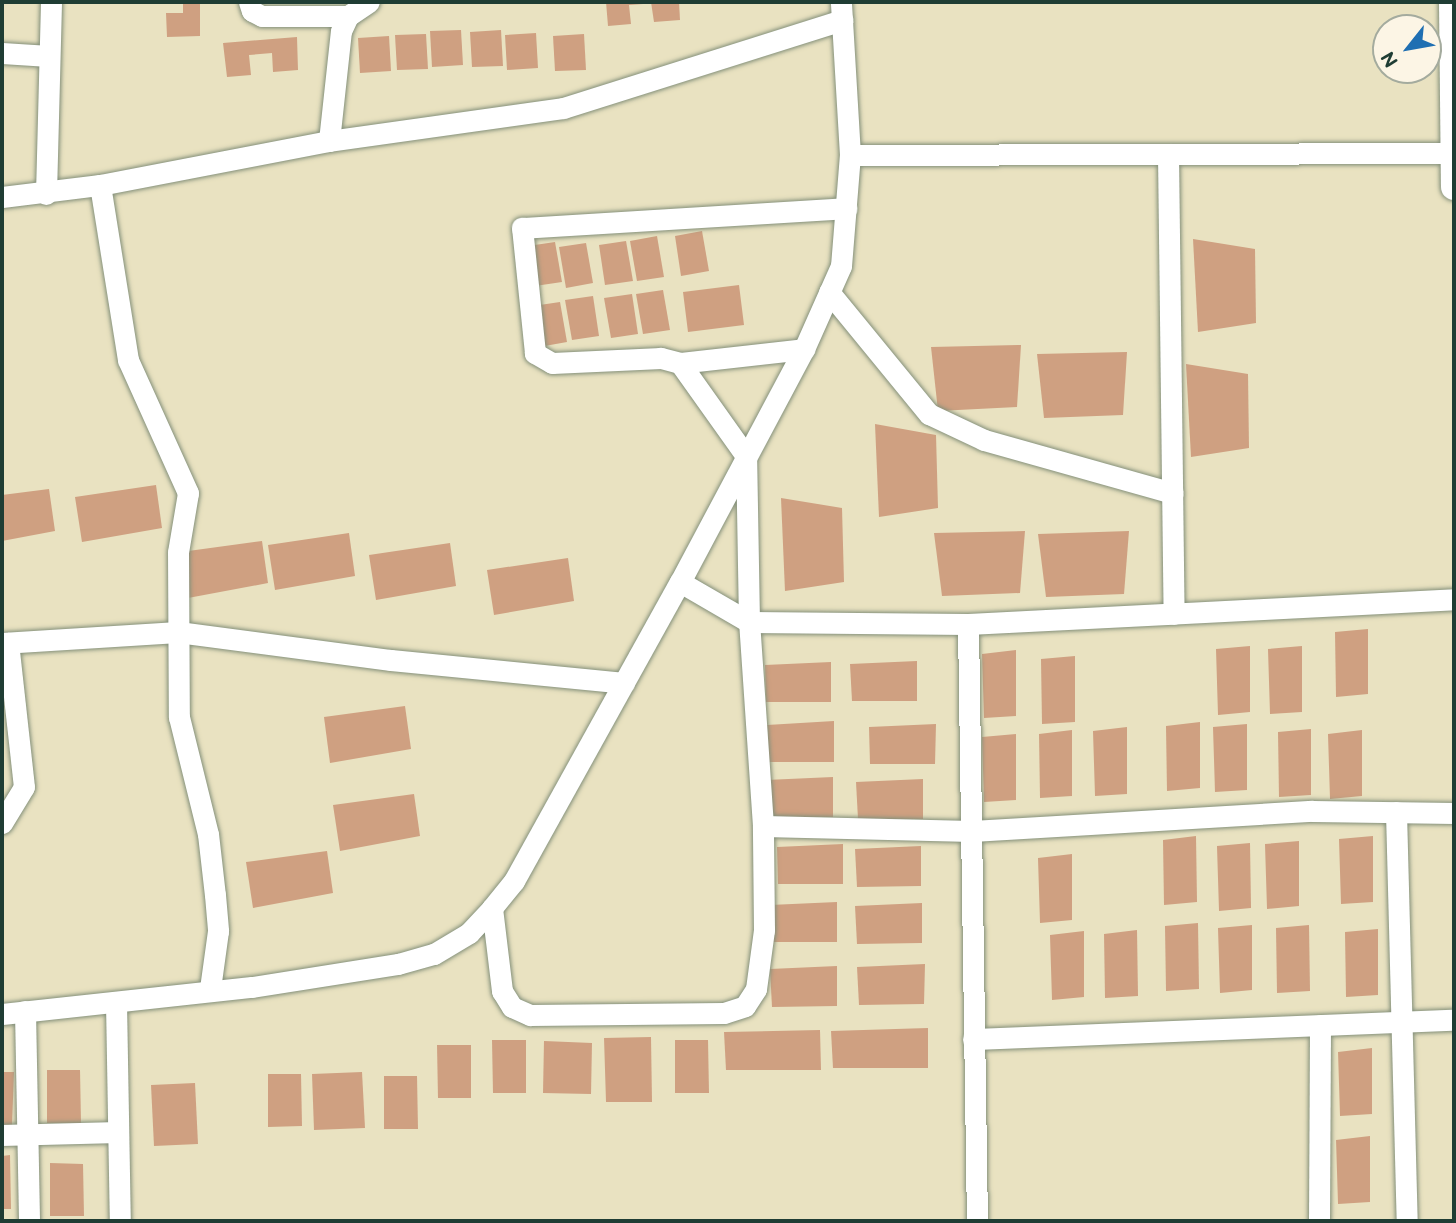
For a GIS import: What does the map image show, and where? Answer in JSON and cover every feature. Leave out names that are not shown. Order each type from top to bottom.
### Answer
[{"type":"street","points":[[46,194],[51,2]]},
{"type":"street","points":[[249,2],[252,11],[262,16],[348,16]]},
{"type":"street","points":[[329,141],[341,31],[348,16],[369,2]]},
{"type":"street","points":[[1452,2],[1454,187]]},
{"type":"street","points":[[2,197],[46,194],[100,185],[329,141],[562,108],[841,11],[850,155],[841,266],[804,349],[680,582],[514,881],[492,908],[469,933],[434,954],[398,964],[116,1002],[2,1014]]},
{"type":"street","points":[[2,54],[49,56]]},
{"type":"street","points":[[850,155],[1453,153]]},
{"type":"street","points":[[1168,154],[1174,614]]},
{"type":"street","points":[[100,185],[128,360],[188,494],[178,552],[179,716],[208,834],[218,932],[211,989]]},
{"type":"street","points":[[804,349],[680,363],[661,358],[542,361],[535,353],[522,228],[846,208]]},
{"type":"street","points":[[829,292],[929,414],[984,440],[1172,493]]},
{"type":"street","points":[[492,908],[502,990],[512,1007],[530,1015],[724,1013],[745,1006],[756,989],[764,930],[763,826],[749,622],[746,456],[680,363]]},
{"type":"street","points":[[680,582],[749,622],[968,624],[1454,599]]},
{"type":"street","points":[[968,624],[976,1221]]},
{"type":"street","points":[[2,823],[24,787],[5,643],[178,632],[391,660],[624,683]]},
{"type":"street","points":[[763,826],[972,831],[1312,811],[1454,813]]},
{"type":"street","points":[[1396,812],[1399,1022],[1407,1221]]},
{"type":"street","points":[[116,1002],[120,1221]]},
{"type":"street","points":[[26,1011],[29,1221]]},
{"type":"street","points":[[973,1039],[1454,1020]]},
{"type":"street","points":[[1319,1221],[1320,1025]]},
{"type":"street","points":[[2,1135],[118,1132]]},
{"type":"building","points":[[183,2],[200,2],[200,36],[167,37],[166,13],[183,13]]},
{"type":"building","points":[[606,2],[643,4],[629,5],[631,24],[608,26]]},
{"type":"building","points":[[651,2],[679,2],[680,20],[654,22]]},
{"type":"building","points":[[461,30],[463,65],[432,67],[430,31]]},
{"type":"building","points":[[501,30],[503,66],[472,67],[470,32]]},
{"type":"building","points":[[536,33],[538,68],[507,70],[505,35]]},
{"type":"building","points":[[426,34],[428,69],[397,70],[395,35]]},
{"type":"building","points":[[584,34],[586,70],[555,71],[553,36]]},
{"type":"building","points":[[389,36],[391,71],[360,73],[358,38]]},
{"type":"building","points":[[297,37],[298,70],[273,72],[272,53],[249,55],[251,75],[227,77],[223,43]]},
{"type":"building","points":[[702,231],[709,271],[681,276],[675,236]]},
{"type":"building","points":[[657,236],[664,277],[637,281],[630,241]]},
{"type":"building","points":[[1193,239],[1255,249],[1256,323],[1198,332]]},
{"type":"building","points":[[626,241],[633,281],[605,285],[599,245]]},
{"type":"building","points":[[555,242],[562,282],[535,286],[528,246]]},
{"type":"building","points":[[586,243],[593,283],[566,288],[559,247]]},
{"type":"building","points":[[739,285],[744,325],[688,332],[683,292]]},
{"type":"building","points":[[663,290],[670,330],[643,334],[636,294]]},
{"type":"building","points":[[632,294],[638,334],[611,338],[604,298]]},
{"type":"building","points":[[593,296],[599,336],[572,340],[565,300]]},
{"type":"building","points":[[560,302],[567,342],[539,347],[533,306]]},
{"type":"building","points":[[1021,345],[1017,407],[938,411],[931,347]]},
{"type":"building","points":[[1127,352],[1123,415],[1044,418],[1037,354]]},
{"type":"building","points":[[1186,364],[1248,374],[1249,448],[1191,457]]},
{"type":"building","points":[[875,424],[936,435],[938,508],[879,517]]},
{"type":"building","points":[[156,485],[162,528],[82,542],[75,497]]},
{"type":"building","points":[[49,489],[55,531],[2,541],[2,495]]},
{"type":"building","points":[[781,498],[842,508],[844,582],[785,591]]},
{"type":"building","points":[[1025,531],[1020,593],[942,596],[934,533]]},
{"type":"building","points":[[1129,531],[1124,594],[1046,597],[1038,534]]},
{"type":"building","points":[[349,533],[355,576],[275,590],[268,545]]},
{"type":"building","points":[[262,541],[268,583],[188,598],[181,552]]},
{"type":"building","points":[[450,543],[456,586],[376,600],[369,555]]},
{"type":"building","points":[[568,558],[574,601],[494,615],[487,570]]},
{"type":"building","points":[[1368,629],[1368,694],[1336,697],[1335,632]]},
{"type":"building","points":[[1250,646],[1250,712],[1218,715],[1216,649]]},
{"type":"building","points":[[1302,646],[1302,712],[1270,714],[1268,649]]},
{"type":"building","points":[[1016,650],[1016,716],[984,718],[982,654]]},
{"type":"building","points":[[1075,656],[1075,722],[1042,724],[1041,659]]},
{"type":"building","points":[[917,661],[917,701],[852,701],[850,664]]},
{"type":"building","points":[[831,662],[831,702],[766,702],[765,665]]},
{"type":"building","points":[[405,706],[411,749],[330,763],[324,717]]},
{"type":"building","points":[[834,721],[834,762],[769,762],[767,725]]},
{"type":"building","points":[[1200,722],[1200,788],[1167,791],[1166,726]]},
{"type":"building","points":[[936,724],[935,764],[870,764],[869,727]]},
{"type":"building","points":[[1247,724],[1247,790],[1215,792],[1213,727]]},
{"type":"building","points":[[1127,727],[1127,794],[1095,796],[1093,731]]},
{"type":"building","points":[[1311,729],[1311,795],[1279,797],[1278,732]]},
{"type":"building","points":[[1072,730],[1072,796],[1040,798],[1039,734]]},
{"type":"building","points":[[1362,730],[1362,796],[1330,799],[1328,734]]},
{"type":"building","points":[[1016,734],[1016,800],[984,802],[982,737]]},
{"type":"building","points":[[833,777],[833,817],[768,818],[766,780]]},
{"type":"building","points":[[923,779],[923,819],[858,819],[856,782]]},
{"type":"building","points":[[414,794],[420,836],[340,851],[333,805]]},
{"type":"building","points":[[1196,836],[1197,902],[1164,905],[1163,840]]},
{"type":"building","points":[[1373,836],[1373,902],[1341,904],[1339,839]]},
{"type":"building","points":[[1299,841],[1299,906],[1267,909],[1265,844]]},
{"type":"building","points":[[1250,843],[1251,908],[1219,911],[1217,846]]},
{"type":"building","points":[[843,844],[843,884],[778,884],[777,847]]},
{"type":"building","points":[[921,846],[921,886],[857,887],[855,849]]},
{"type":"building","points":[[327,851],[333,893],[253,908],[246,862]]},
{"type":"building","points":[[1072,854],[1072,920],[1040,923],[1038,858]]},
{"type":"building","points":[[837,902],[837,942],[772,942],[770,905]]},
{"type":"building","points":[[922,903],[922,943],[857,944],[855,906]]},
{"type":"building","points":[[1198,923],[1199,989],[1166,991],[1165,926]]},
{"type":"building","points":[[1252,925],[1252,990],[1220,993],[1218,928]]},
{"type":"building","points":[[1309,925],[1310,991],[1277,993],[1276,928]]},
{"type":"building","points":[[1378,929],[1378,995],[1346,997],[1345,932]]},
{"type":"building","points":[[1137,930],[1138,996],[1105,998],[1104,934]]},
{"type":"building","points":[[1084,931],[1084,997],[1052,1000],[1050,935]]},
{"type":"building","points":[[925,964],[924,1004],[859,1005],[857,967]]},
{"type":"building","points":[[837,966],[837,1006],[772,1007],[770,969]]},
{"type":"building","points":[[928,1028],[928,1068],[833,1068],[831,1031]]},
{"type":"building","points":[[820,1030],[821,1070],[726,1070],[724,1032]]},
{"type":"building","points":[[651,1037],[652,1102],[606,1102],[604,1038]]},
{"type":"building","points":[[492,1040],[526,1040],[526,1093],[493,1093]]},
{"type":"building","points":[[675,1040],[708,1040],[709,1093],[675,1093]]},
{"type":"building","points":[[544,1041],[592,1043],[591,1094],[543,1093]]},
{"type":"building","points":[[437,1045],[471,1045],[471,1098],[438,1098]]},
{"type":"building","points":[[1372,1048],[1372,1114],[1340,1116],[1338,1052]]},
{"type":"building","points":[[47,1070],[80,1070],[81,1123],[47,1123]]},
{"type":"building","points":[[2,1072],[14,1072],[12,1125],[2,1125]]},
{"type":"building","points":[[362,1072],[365,1128],[314,1130],[312,1074]]},
{"type":"building","points":[[268,1074],[301,1074],[302,1126],[268,1127]]},
{"type":"building","points":[[384,1076],[417,1076],[418,1129],[384,1129]]},
{"type":"building","points":[[195,1083],[198,1144],[154,1146],[151,1085]]},
{"type":"building","points":[[1370,1136],[1370,1202],[1338,1204],[1336,1140]]},
{"type":"building","points":[[10,1155],[11,1209],[2,1209],[2,1156]]},
{"type":"building","points":[[50,1163],[83,1164],[84,1216],[50,1216]]}]
